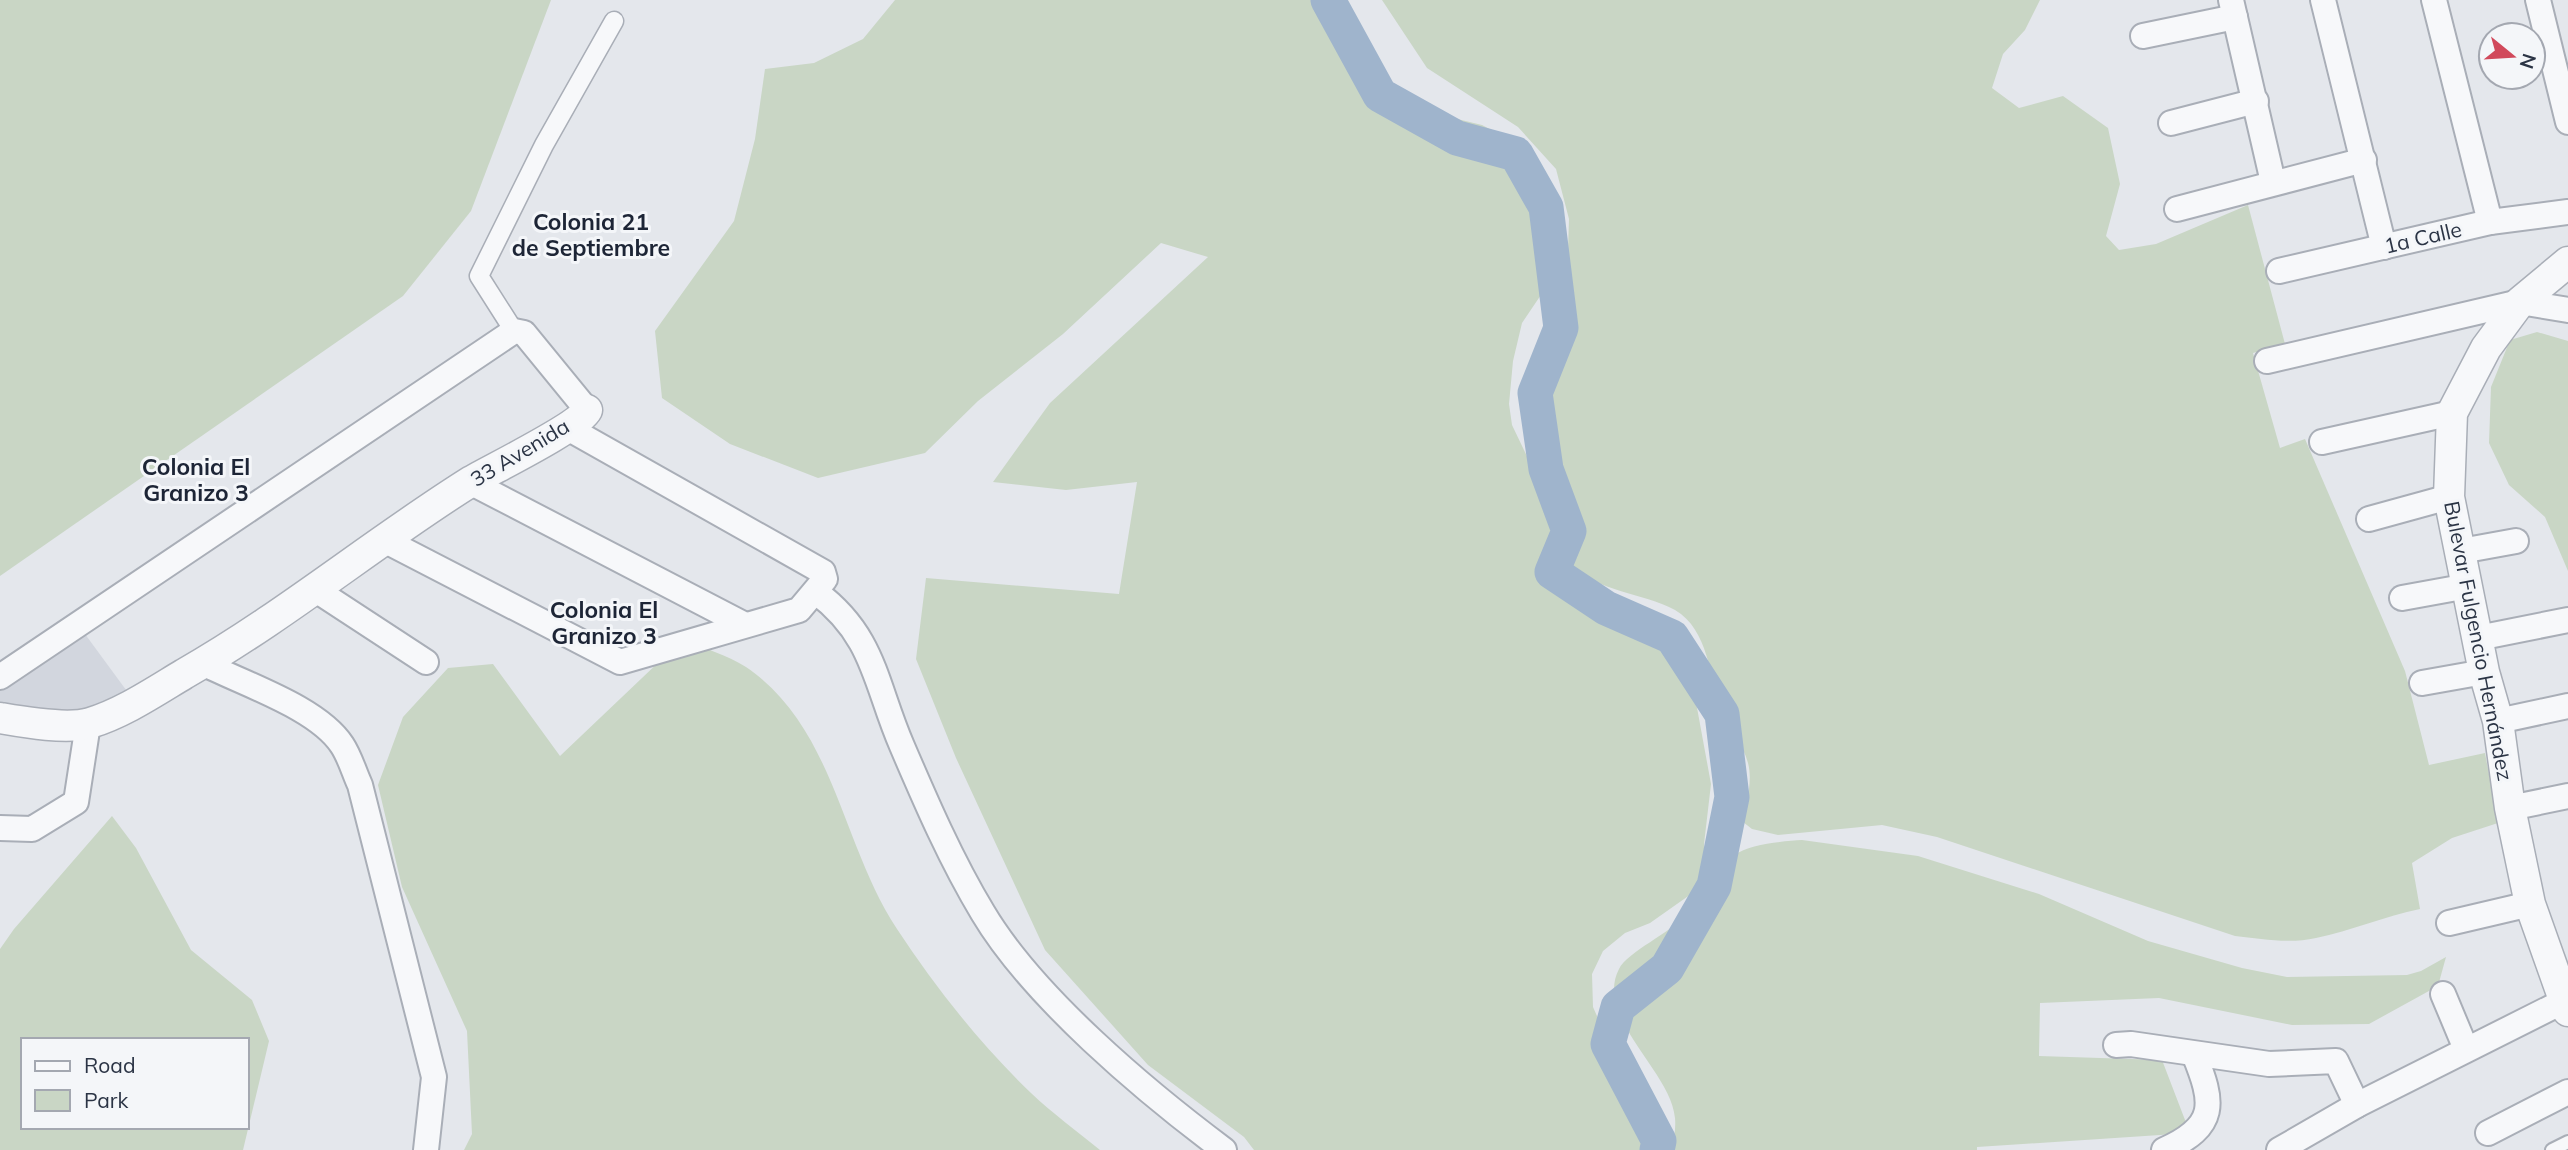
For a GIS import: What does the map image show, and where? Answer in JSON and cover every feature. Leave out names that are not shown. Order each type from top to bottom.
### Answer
[{"type":"street","points":[[2323,0],[2384,247]]},
{"type":"street","points":[[2434,0],[2490,222]]},
{"type":"street","points":[[2538,0],[2568,122]]},
{"type":"street","points":[[2143,36],[2233,8],[2273,183]]},
{"type":"street","points":[[0,677],[514,331],[479,276],[544,145],[614,22]]},
{"type":"street","points":[[2171,124],[2256,101]]},
{"type":"street","points":[[2177,209],[2364,160]]},
{"type":"street","name":"1a Calle","points":[[2279,271],[2490,222],[2568,212]]},
{"type":"street","name":"Bulevar Fulgencio Hernández","points":[[2566,1006],[2530,904],[2510,808],[2498,721],[2484,672],[2449,497],[2452,412],[2486,348],[2520,302],[2568,262]]},
{"type":"street","points":[[2267,362],[2520,302],[2568,310]]},
{"type":"street","name":"33 Avenida","points":[[0,718],[30,723],[88,724],[131,705],[203,663],[316,590],[470,482],[576,418],[524,333],[514,331]]},
{"type":"street","points":[[2322,442],[2452,412]]},
{"type":"street","points":[[386,541],[620,662],[799,610],[825,579],[823,572],[576,418]]},
{"type":"street","points":[[470,482],[745,625]]},
{"type":"street","points":[[2369,519],[2449,497]]},
{"type":"street","points":[[2461,551],[2516,541]]},
{"type":"street","points":[[2402,598],[2468,586]]},
{"type":"street","points":[[316,590],[426,662]]},
{"type":"street","points":[[816,592],[845,617],[870,656],[900,743],[947,844],[983,914],[1026,973],[1165,1104],[1224,1150]]},
{"type":"street","points":[[2478,638],[2568,620]]},
{"type":"street","points":[[203,663],[304,712],[327,727],[342,746],[360,785],[434,1077],[426,1150]]},
{"type":"street","points":[[2422,683],[2484,672]]},
{"type":"street","points":[[2498,721],[2568,706]]},
{"type":"street","points":[[0,828],[32,829],[76,802],[88,724]]},
{"type":"street","points":[[2510,808],[2568,796]]},
{"type":"street","points":[[2449,923],[2530,904]]},
{"type":"street","points":[[2443,994],[2466,1049]]},
{"type":"street","points":[[2279,1150],[2357,1105],[2466,1049],[2566,1006]]},
{"type":"street","points":[[2116,1045],[2131,1044],[2269,1064],[2336,1061],[2357,1105]]},
{"type":"street","points":[[2164,1150],[2181,1142],[2200,1126],[2208,1109],[2207,1084],[2194,1054]]},
{"type":"street","points":[[2488,1133],[2568,1092]]},
{"type":"lane","points":[[2552,1150],[2568,1142]]},
{"type":"shaded area","points":[[82,630],[129,694],[74,712],[0,710],[0,685]]},
{"type":"green space","points":[[0,0],[551,0],[471,211],[403,296],[0,576]]},
{"type":"green space","points":[[895,0],[1339,0],[1347,42],[1357,72],[1389,96],[1416,109],[1482,125],[1499,134],[1533,167],[1552,222],[1554,261],[1549,283],[1522,323],[1513,361],[1509,404],[1512,425],[1536,475],[1549,512],[1551,538],[1547,563],[1551,574],[1565,584],[1646,621],[1662,632],[1691,675],[1711,784],[1704,844],[1705,871],[1694,892],[1650,923],[1625,933],[1603,951],[1592,974],[1593,1007],[1608,1041],[1646,1087],[1651,1114],[1651,1150],[1254,1150],[1244,1137],[1148,1065],[1045,950],[956,758],[916,659],[926,578],[1119,594],[1137,482],[1066,490],[993,482],[1050,403],[1208,257],[1161,243],[1063,334],[978,401],[925,453],[818,478],[730,444],[662,398],[655,331],[734,221],[755,139],[765,69],[814,63],[863,39]]},
{"type":"green space","points":[[1382,0],[2040,0],[2025,30],[2003,54],[1992,88],[2019,108],[2063,96],[2108,128],[2120,184],[2106,236],[2119,250],[2156,244],[2248,205],[2285,344],[2253,353],[2280,448],[2305,439],[2405,671],[2429,765],[2485,753],[2498,823],[2452,838],[2412,863],[2420,909],[2329,935],[2286,941],[2235,936],[1937,837],[1882,825],[1778,835],[1752,829],[1743,822],[1749,785],[1748,763],[1722,710],[1706,655],[1695,629],[1675,610],[1608,587],[1572,565],[1577,524],[1574,498],[1532,412],[1527,394],[1536,356],[1551,326],[1567,282],[1569,219],[1556,169],[1518,127],[1427,68]]},
{"type":"green space","points":[[2537,332],[2568,341],[2568,571],[2545,517],[2509,485],[2489,443],[2491,387],[2510,340]]},
{"type":"green space","points":[[683,639],[739,663],[776,692],[799,722],[818,754],[878,896],[912,951],[943,994],[1012,1075],[1047,1108],[1100,1150],[464,1150],[472,1134],[467,1031],[402,887],[378,785],[403,717],[448,668],[493,664],[560,756]]},
{"type":"green space","points":[[112,816],[136,848],[191,950],[252,1000],[269,1041],[243,1150],[0,1150],[0,949],[14,929]]},
{"type":"green space","points":[[1802,840],[1918,856],[2039,894],[2148,941],[2242,968],[2287,977],[2407,975],[2421,971],[2446,957],[2438,986],[2369,1024],[2292,1025],[2159,998],[2040,1003],[2039,1056],[2162,1060],[2190,1133],[1977,1147],[1977,1150],[1671,1150],[1675,1118],[1670,1100],[1625,1025],[1617,1006],[1614,987],[1619,969],[1631,956],[1688,913],[1735,855],[1757,846]]},
{"type":"waterway","points":[[1328,0],[1380,95],[1457,138],[1516,154],[1546,207],[1561,328],[1535,393],[1546,469],[1569,531],[1552,572],[1606,608],[1672,637],[1722,714],[1732,797],[1714,886],[1667,968],[1618,1007],[1608,1044],[1659,1141],[1657,1150]]},
{"type":"district","name":"Colonia 21 de Septiembre","points":[[591,235]]},
{"type":"district","name":"Colonia El Granizo 3","points":[[196,480]]},
{"type":"district","name":"Colonia El Granizo 3","points":[[604,623]]}]
